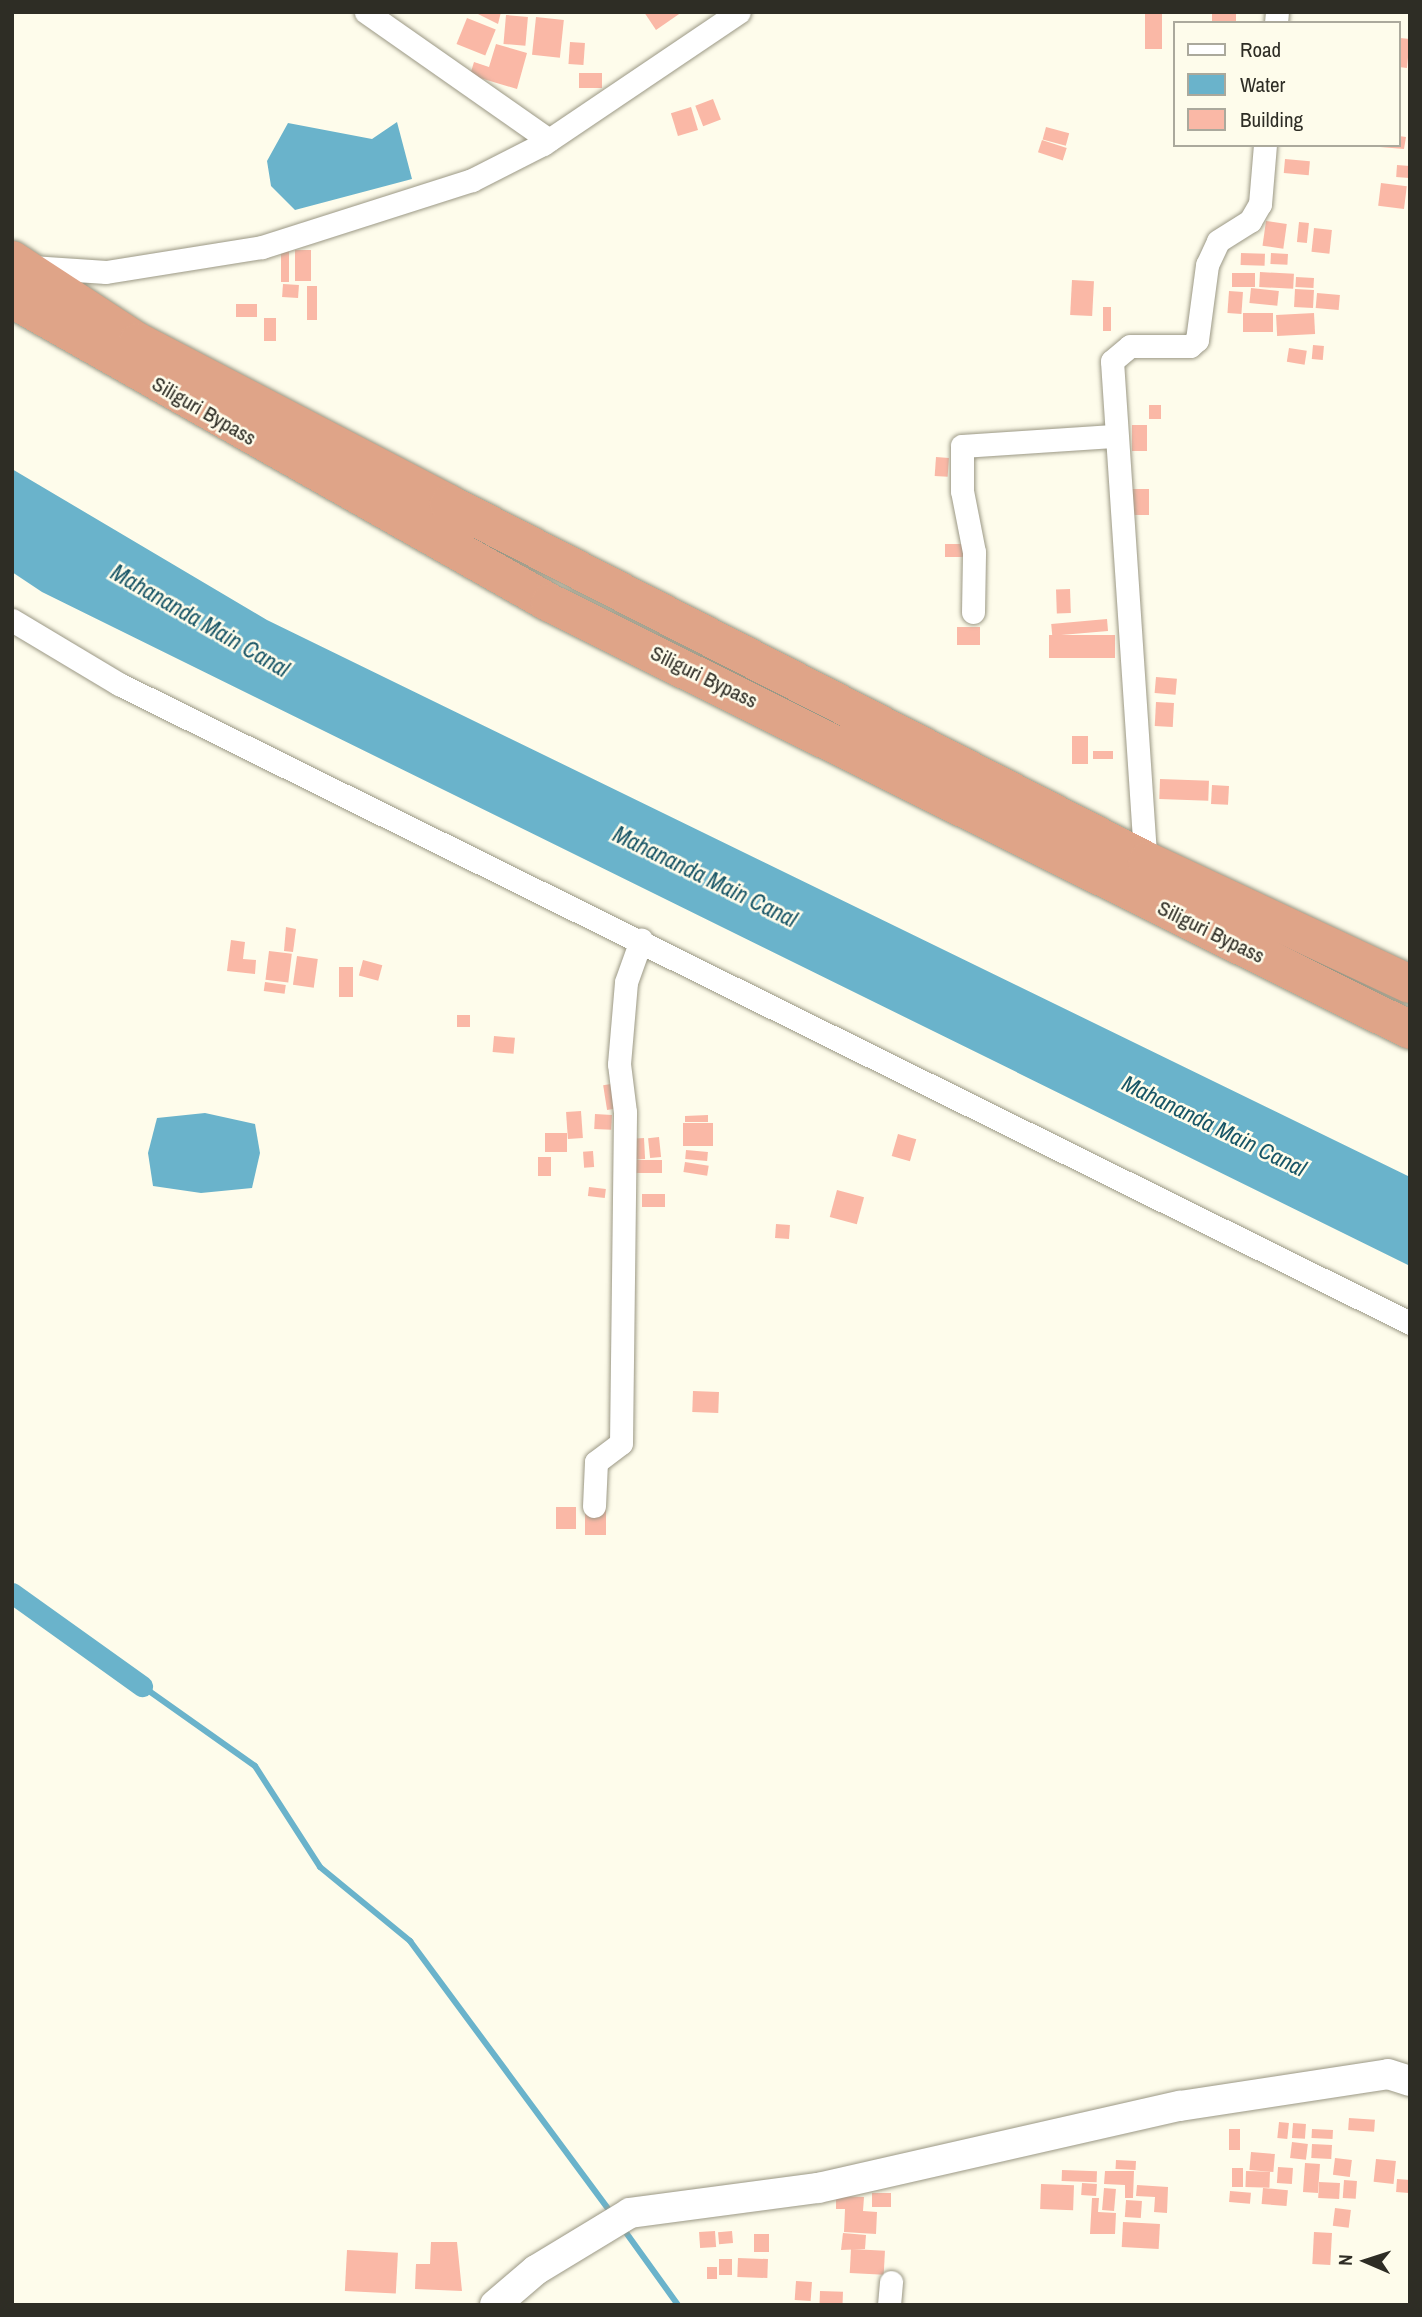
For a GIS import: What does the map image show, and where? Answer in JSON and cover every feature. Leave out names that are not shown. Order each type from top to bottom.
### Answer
[{"type":"highway","points":[[15,275],[138,342],[1146,860],[1410,984]]},
{"type":"highway","name":"Siliguri Bypass","points":[[15,275],[550,603],[1410,1030]]},
{"type":"street","points":[[366,12],[549,140]]},
{"type":"street","points":[[15,275],[106,272],[262,247],[472,180],[549,140],[739,12]]},
{"type":"street","points":[[1146,900],[1146,860],[1113,436],[1112,361],[1130,346],[1190,346],[1197,340],[1207,265],[1218,241],[1250,222],[1260,204],[1265,147]]},
{"type":"street","points":[[973,612],[974,552],[961,491],[962,446],[1113,436]]},
{"type":"street","points":[[12,620],[119,684],[641,940],[1410,1323]]},
{"type":"street","points":[[594,1506],[596,1462],[621,1443],[625,1151],[619,1064],[626,982],[641,940]]},
{"type":"street","points":[[495,2305],[619,2218],[818,2188],[1180,2106],[1388,2074],[1410,2081]]},
{"type":"water","points":[[397,122],[412,179],[295,210],[271,186],[267,161],[288,123],[372,139]]},
{"type":"water","name":"Mahananda Main Canal","points":[[12,469],[267,620],[1410,1177],[1410,1266],[42,592],[12,572]]},
{"type":"water","points":[[205,1113],[255,1124],[260,1153],[252,1188],[201,1193],[153,1186],[148,1153],[157,1118]]},
{"type":"building","points":[[474,12],[501,12],[498,24]]},
{"type":"building","points":[[644,12],[682,12],[656,30]]},
{"type":"building","points":[[1145,12],[1162,12],[1162,49],[1145,49]]},
{"type":"building","points":[[1212,12],[1236,12],[1236,21],[1212,21]]},
{"type":"building","points":[[506,15],[528,17],[525,46],[503,44]]},
{"type":"building","points":[[536,17],[564,20],[560,58],[532,55]]},
{"type":"building","points":[[467,18],[496,30],[485,56],[457,44]]},
{"type":"building","points":[[1401,38],[1410,39],[1407,68],[1401,67]]},
{"type":"building","points":[[570,42],[585,43],[583,65],[568,64]]},
{"type":"building","points":[[496,44],[527,53],[517,89],[470,75],[474,62],[489,67]]},
{"type":"building","points":[[579,73],[602,73],[602,88],[579,88]]},
{"type":"building","points":[[713,99],[721,120],[703,126],[695,106]]},
{"type":"building","points":[[691,107],[698,130],[678,136],[671,113]]},
{"type":"building","points":[[1046,127],[1069,133],[1066,146],[1043,140]]},
{"type":"building","points":[[1401,136],[1406,137],[1404,149],[1380,147],[1401,147]]},
{"type":"building","points":[[1042,140],[1067,148],[1063,160],[1038,152]]},
{"type":"building","points":[[1285,159],[1310,161],[1309,175],[1284,173]]},
{"type":"building","points":[[1397,165],[1410,166],[1409,178],[1396,177]]},
{"type":"building","points":[[1381,183],[1407,186],[1404,209],[1378,206]]},
{"type":"building","points":[[1266,221],[1287,224],[1283,249],[1263,246]]},
{"type":"building","points":[[1299,222],[1309,223],[1307,243],[1297,242]]},
{"type":"building","points":[[1314,228],[1332,230],[1329,254],[1311,252]]},
{"type":"building","points":[[281,250],[289,250],[289,282],[281,282]]},
{"type":"building","points":[[295,250],[311,250],[311,281],[295,281]]},
{"type":"building","points":[[1241,253],[1265,254],[1265,266],[1241,265]]},
{"type":"building","points":[[1271,253],[1288,254],[1287,265],[1270,264]]},
{"type":"building","points":[[1260,272],[1294,274],[1293,289],[1259,287]]},
{"type":"building","points":[[1232,273],[1255,273],[1255,287],[1232,287]]},
{"type":"building","points":[[1296,277],[1314,278],[1313,288],[1295,287]]},
{"type":"building","points":[[1072,280],[1094,281],[1092,316],[1070,315]]},
{"type":"building","points":[[283,284],[299,285],[298,298],[282,297]]},
{"type":"building","points":[[307,286],[317,286],[317,320],[307,320]]},
{"type":"building","points":[[1251,288],[1279,291],[1277,306],[1249,303]]},
{"type":"building","points":[[1295,289],[1314,290],[1313,308],[1294,307]]},
{"type":"building","points":[[1229,291],[1243,292],[1241,314],[1227,313]]},
{"type":"building","points":[[1317,293],[1340,295],[1339,310],[1316,308]]},
{"type":"building","points":[[236,304],[257,304],[257,317],[236,317]]},
{"type":"building","points":[[1103,307],[1111,307],[1111,331],[1103,331]]},
{"type":"building","points":[[1243,313],[1273,313],[1273,332],[1243,332]]},
{"type":"building","points":[[1314,313],[1315,334],[1277,336],[1276,315]]},
{"type":"building","points":[[264,318],[276,318],[276,341],[264,341]]},
{"type":"building","points":[[1313,345],[1324,346],[1323,360],[1312,359]]},
{"type":"building","points":[[1289,348],[1307,351],[1305,365],[1287,362]]},
{"type":"building","points":[[1149,405],[1161,405],[1161,419],[1149,419]]},
{"type":"building","points":[[1132,425],[1147,425],[1147,451],[1132,451]]},
{"type":"building","points":[[936,457],[949,458],[948,477],[935,476]]},
{"type":"building","points":[[1131,489],[1149,489],[1149,515],[1131,515]]},
{"type":"building","points":[[945,544],[965,544],[965,557],[945,557]]},
{"type":"building","points":[[1056,589],[1070,589],[1071,613],[1057,613]]},
{"type":"building","points":[[1107,619],[1108,631],[1052,636],[1051,624]]},
{"type":"building","points":[[957,627],[980,627],[980,645],[957,645]]},
{"type":"building","points":[[1049,635],[1115,635],[1115,658],[1049,658]]},
{"type":"building","points":[[1156,677],[1177,679],[1176,695],[1155,693]]},
{"type":"building","points":[[1156,702],[1174,703],[1173,727],[1155,726]]},
{"type":"building","points":[[1072,736],[1088,736],[1088,764],[1072,764]]},
{"type":"building","points":[[1093,751],[1113,751],[1113,759],[1093,759]]},
{"type":"building","points":[[1160,779],[1209,781],[1208,801],[1159,799]]},
{"type":"building","points":[[1212,785],[1229,786],[1228,805],[1211,804]]},
{"type":"building","points":[[286,927],[296,929],[293,952],[284,951]]},
{"type":"building","points":[[231,940],[245,942],[243,959],[256,960],[255,974],[227,971]]},
{"type":"building","points":[[269,951],[292,954],[288,983],[265,980]]},
{"type":"building","points":[[297,956],[318,959],[314,988],[293,985]]},
{"type":"building","points":[[363,960],[382,965],[378,981],[359,975]]},
{"type":"building","points":[[339,967],[353,967],[353,997],[339,997]]},
{"type":"building","points":[[265,982],[286,985],[285,994],[264,991]]},
{"type":"building","points":[[457,1015],[470,1015],[470,1027],[457,1027]]},
{"type":"building","points":[[494,1036],[515,1038],[514,1054],[493,1052]]},
{"type":"building","points":[[617,1083],[621,1108],[607,1110],[603,1085]]},
{"type":"building","points":[[581,1111],[583,1138],[568,1139],[566,1112]]},
{"type":"building","points":[[595,1114],[612,1115],[611,1130],[594,1129]]},
{"type":"building","points":[[708,1115],[708,1122],[685,1122],[685,1116]]},
{"type":"building","points":[[683,1123],[713,1123],[713,1146],[683,1146]]},
{"type":"building","points":[[545,1133],[567,1133],[567,1152],[545,1152]]},
{"type":"building","points":[[898,1134],[916,1139],[910,1161],[892,1156]]},
{"type":"building","points":[[659,1137],[661,1157],[650,1158],[648,1138]]},
{"type":"building","points":[[644,1138],[645,1159],[631,1160],[630,1139]]},
{"type":"building","points":[[686,1150],[708,1152],[707,1161],[685,1159]]},
{"type":"building","points":[[593,1151],[594,1167],[584,1168],[583,1152]]},
{"type":"building","points":[[538,1157],[551,1157],[551,1176],[538,1176]]},
{"type":"building","points":[[635,1160],[662,1160],[662,1173],[635,1173]]},
{"type":"building","points":[[685,1162],[709,1166],[707,1176],[683,1172]]},
{"type":"building","points":[[589,1187],[606,1189],[605,1198],[588,1196]]},
{"type":"building","points":[[837,1190],[864,1197],[857,1224],[830,1217]]},
{"type":"building","points":[[642,1194],[665,1194],[665,1207],[642,1207]]},
{"type":"building","points":[[776,1224],[790,1225],[789,1239],[775,1238]]},
{"type":"building","points":[[693,1391],[719,1392],[718,1413],[692,1412]]},
{"type":"building","points":[[556,1507],[576,1507],[576,1529],[556,1529]]},
{"type":"building","points":[[585,1507],[606,1507],[606,1535],[585,1535]]},
{"type":"building","points":[[1349,2118],[1375,2120],[1374,2132],[1348,2130]]},
{"type":"building","points":[[1279,2122],[1289,2123],[1287,2139],[1277,2138]]},
{"type":"building","points":[[1293,2123],[1306,2124],[1305,2139],[1292,2138]]},
{"type":"building","points":[[1229,2129],[1240,2129],[1240,2150],[1229,2150]]},
{"type":"building","points":[[1312,2129],[1333,2130],[1333,2139],[1312,2138]]},
{"type":"building","points":[[1292,2142],[1308,2144],[1306,2160],[1290,2158]]},
{"type":"building","points":[[1312,2144],[1332,2145],[1331,2159],[1311,2158]]},
{"type":"building","points":[[1251,2152],[1275,2154],[1273,2172],[1249,2170]]},
{"type":"building","points":[[1335,2158],[1352,2160],[1350,2177],[1333,2175]]},
{"type":"building","points":[[1376,2159],[1396,2161],[1393,2184],[1374,2182]]},
{"type":"building","points":[[1116,2160],[1136,2161],[1136,2170],[1116,2169]]},
{"type":"building","points":[[1305,2163],[1320,2164],[1318,2193],[1303,2192]]},
{"type":"building","points":[[1278,2167],[1293,2168],[1292,2184],[1277,2183]]},
{"type":"building","points":[[1232,2168],[1243,2168],[1243,2187],[1232,2187]]},
{"type":"building","points":[[1062,2170],[1097,2171],[1097,2182],[1062,2181]]},
{"type":"building","points":[[1105,2171],[1134,2171],[1133,2198],[1125,2198],[1125,2185],[1104,2184]]},
{"type":"building","points":[[1246,2171],[1270,2172],[1269,2188],[1245,2187]]},
{"type":"building","points":[[1397,2179],[1410,2180],[1409,2193],[1396,2192]]},
{"type":"building","points":[[1344,2180],[1357,2181],[1356,2199],[1343,2198]]},
{"type":"building","points":[[1319,2182],[1340,2183],[1339,2199],[1318,2198]]},
{"type":"building","points":[[1082,2183],[1097,2184],[1096,2196],[1081,2195]]},
{"type":"building","points":[[1041,2184],[1074,2185],[1073,2210],[1040,2209]]},
{"type":"building","points":[[1137,2185],[1168,2187],[1167,2213],[1154,2212],[1155,2197],[1136,2196]]},
{"type":"building","points":[[1104,2188],[1116,2189],[1114,2211],[1102,2210]]},
{"type":"building","points":[[1263,2188],[1288,2190],[1287,2206],[1262,2204]]},
{"type":"building","points":[[1230,2191],[1251,2193],[1250,2204],[1229,2202]]},
{"type":"building","points":[[872,2193],[891,2193],[891,2207],[872,2207]]},
{"type":"building","points":[[836,2196],[864,2197],[863,2211],[877,2212],[876,2234],[844,2232],[845,2209],[836,2209]]},
{"type":"building","points":[[1092,2198],[1099,2198],[1098,2212],[1116,2213],[1115,2234],[1090,2234]]},
{"type":"building","points":[[1126,2200],[1142,2201],[1141,2218],[1125,2217]]},
{"type":"building","points":[[1335,2208],[1351,2210],[1349,2228],[1333,2226]]},
{"type":"building","points":[[1123,2222],[1160,2224],[1159,2249],[1122,2247]]},
{"type":"building","points":[[715,2231],[716,2247],[700,2248],[699,2232]]},
{"type":"building","points":[[732,2231],[733,2243],[719,2244],[718,2232]]},
{"type":"building","points":[[1314,2232],[1332,2233],[1330,2265],[1312,2264]]},
{"type":"building","points":[[843,2233],[866,2235],[865,2249],[841,2250]]},
{"type":"building","points":[[754,2234],[769,2234],[769,2252],[754,2252]]},
{"type":"building","points":[[431,2242],[457,2242],[462,2291],[415,2289],[416,2264],[430,2264]]},
{"type":"building","points":[[851,2249],[885,2251],[884,2275],[850,2273]]},
{"type":"building","points":[[347,2250],[398,2253],[396,2294],[345,2291]]},
{"type":"building","points":[[738,2258],[768,2259],[767,2278],[737,2277]]},
{"type":"building","points":[[719,2259],[732,2259],[732,2275],[719,2275]]},
{"type":"building","points":[[707,2267],[717,2267],[717,2279],[707,2279]]},
{"type":"building","points":[[796,2281],[812,2282],[811,2301],[795,2300]]},
{"type":"building","points":[[820,2291],[843,2292],[843,2305],[820,2305]]},
{"type":"waterway","points":[[12,1593],[142,1686]]},
{"type":"waterway","points":[[142,1686],[255,1766],[320,1867],[410,1941],[613,2215]]},
{"type":"waterway","points":[[622,2227],[678,2305]]}]
